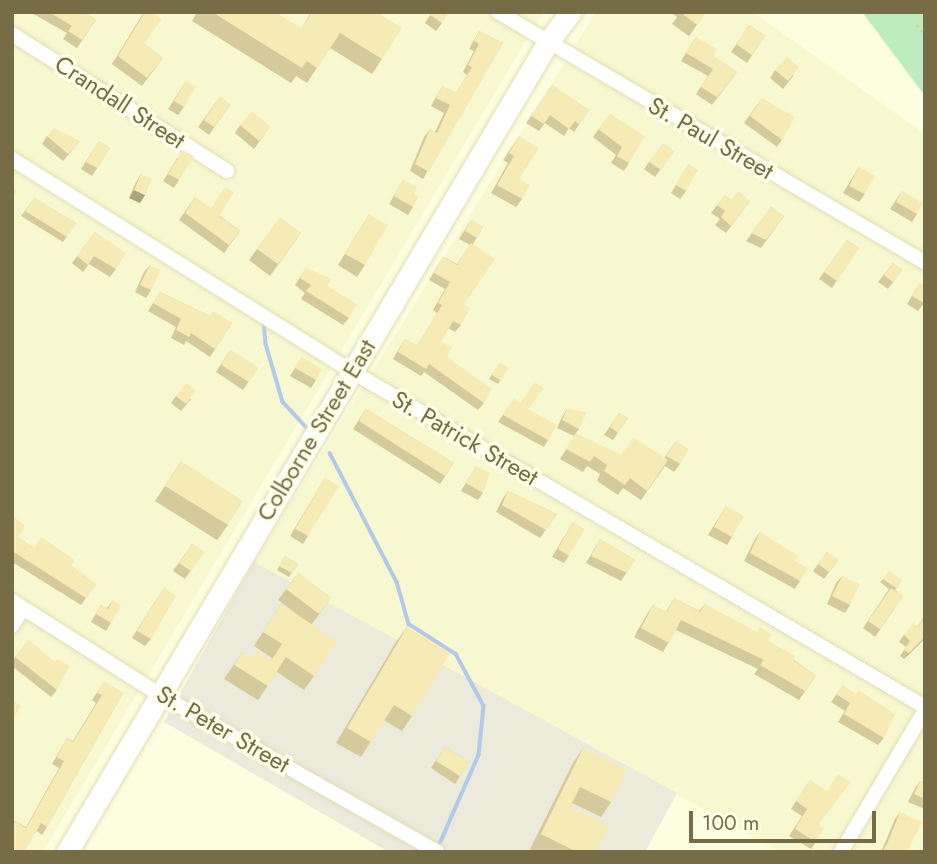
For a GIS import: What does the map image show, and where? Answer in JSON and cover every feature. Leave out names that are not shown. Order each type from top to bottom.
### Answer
[{"type":"main road","name":"Colborne Street East","points":[[67,852],[548,42],[571,12]]},
{"type":"street","name":"St. Paul Street","points":[[498,12],[925,263]]},
{"type":"street","name":"Crandall Street","points":[[12,34],[227,171]]},
{"type":"street","name":"St. Patrick Street","points":[[12,159],[351,371],[925,709]]},
{"type":"street","name":"St. Peter Street","points":[[18,605],[160,695],[437,852]]},
{"type":"street","points":[[12,626],[18,605]]},
{"type":"street","points":[[841,852],[925,709]]},
{"type":"path","points":[[922,32],[918,26],[925,20]]},
{"type":"shaded area","points":[[12,12],[543,12],[43,852],[12,852]]},
{"type":"shaded area","points":[[596,12],[753,12],[925,134],[925,852],[781,852],[254,562]]},
{"type":"shaded area","points":[[862,12],[925,12],[925,96]]},
{"type":"shaded area","points":[[254,562],[677,793],[645,852],[389,852],[164,722]]},
{"type":"building","points":[[49,12],[84,12],[96,20],[82,40],[68,31],[72,26]]},
{"type":"building","points":[[145,12],[151,12],[162,19],[144,44],[163,58],[147,78],[118,56]]},
{"type":"building","points":[[212,12],[274,12],[301,29],[312,12],[376,12],[402,28],[382,59],[340,33],[317,68],[307,61],[302,68]]},
{"type":"building","points":[[432,12],[449,12],[442,23],[430,15]]},
{"type":"building","points":[[680,12],[706,12],[697,25]]},
{"type":"building","points":[[749,25],[765,36],[752,55],[736,44]]},
{"type":"building","points":[[479,31],[503,43],[429,172],[415,164],[430,129],[437,133],[450,105],[436,98],[442,86],[456,93],[472,67],[468,65],[479,44],[474,41]]},
{"type":"building","points":[[696,37],[717,49],[713,56],[737,72],[717,97],[701,87],[713,69],[686,53]]},
{"type":"building","points":[[787,57],[799,67],[788,81],[775,70]]},
{"type":"building","points":[[186,81],[196,87],[184,107],[174,101]]},
{"type":"building","points":[[552,85],[589,110],[579,124],[575,121],[569,129],[550,115],[544,124],[531,116]]},
{"type":"building","points":[[220,97],[230,105],[214,127],[204,120]]},
{"type":"building","points":[[762,98],[795,117],[782,140],[750,116]]},
{"type":"building","points":[[252,111],[271,127],[259,141],[240,125]]},
{"type":"building","points":[[610,114],[645,136],[629,163],[617,156],[622,147],[598,129]]},
{"type":"building","points":[[54,128],[80,141],[68,154],[47,136]]},
{"type":"building","points":[[519,136],[539,148],[519,179],[530,185],[522,199],[497,185],[514,156],[509,153]]},
{"type":"building","points":[[99,141],[110,148],[97,168],[86,162]]},
{"type":"building","points":[[663,143],[674,151],[661,170],[649,162]]},
{"type":"building","points":[[183,150],[194,156],[179,180],[168,174]]},
{"type":"building","points":[[689,164],[698,170],[686,191],[676,185]]},
{"type":"building","points":[[859,167],[875,176],[865,194],[849,186]]},
{"type":"building","points":[[141,174],[152,179],[145,195],[134,190]]},
{"type":"building","points":[[403,180],[417,187],[414,194],[419,196],[413,207],[394,196]]},
{"type":"building","points":[[225,187],[234,192],[219,216],[240,231],[229,245],[185,213],[195,197],[211,208]]},
{"type":"building","points":[[738,191],[750,201],[731,226],[721,217],[725,211],[717,205],[725,195],[731,200]]},
{"type":"building","points":[[902,191],[923,203],[917,214],[896,202]]},
{"type":"building","points":[[34,198],[76,223],[67,237],[25,211]]},
{"type":"building","points":[[771,207],[784,216],[766,240],[751,233]]},
{"type":"building","points":[[369,214],[388,225],[365,265],[345,254]]},
{"type":"building","points":[[280,218],[301,233],[278,264],[257,249]]},
{"type":"building","points":[[471,220],[483,227],[477,238],[465,231]]},
{"type":"building","points":[[95,232],[126,253],[116,269],[94,256],[88,265],[77,256]]},
{"type":"building","points":[[847,240],[859,248],[837,281],[824,272]]},
{"type":"building","points":[[471,243],[495,259],[464,305],[470,308],[461,325],[453,321],[441,342],[452,347],[447,357],[492,389],[484,403],[429,364],[426,369],[398,352],[405,339],[417,346],[442,305],[438,303],[450,282],[434,273],[443,257],[457,265]]},
{"type":"building","points":[[893,263],[902,270],[893,282],[884,275]]},
{"type":"building","points":[[150,265],[161,270],[151,290],[140,285]]},
{"type":"building","points":[[306,268],[332,279],[327,286],[357,304],[349,318],[306,291],[311,285],[300,278]]},
{"type":"building","points":[[920,283],[925,285],[924,303],[912,296]]},
{"type":"building","points":[[160,292],[210,316],[213,311],[232,323],[215,349],[191,333],[189,337],[176,330],[181,319],[153,303]]},
{"type":"building","points":[[230,350],[258,368],[249,382],[221,365]]},
{"type":"building","points":[[302,357],[322,369],[316,380],[295,368]]},
{"type":"building","points":[[500,363],[508,368],[501,381],[492,375]]},
{"type":"building","points":[[535,382],[544,388],[528,409],[557,425],[548,440],[503,415],[514,399],[520,403]]},
{"type":"building","points":[[186,383],[196,391],[186,404],[176,396]]},
{"type":"building","points":[[366,409],[454,463],[445,476],[359,421]]},
{"type":"building","points":[[567,409],[587,412],[579,429],[562,420]]},
{"type":"building","points":[[619,413],[628,418],[618,433],[610,427]]},
{"type":"building","points":[[576,434],[621,455],[633,437],[668,460],[647,491],[630,478],[625,485],[604,471],[607,465],[594,456],[590,462],[566,449]]},
{"type":"building","points":[[676,441],[689,449],[680,464],[666,456]]},
{"type":"building","points":[[181,461],[243,501],[228,525],[165,486]]},
{"type":"building","points":[[476,466],[490,473],[483,493],[466,483]]},
{"type":"building","points":[[325,478],[339,486],[308,536],[295,529]]},
{"type":"building","points":[[508,491],[557,514],[546,530],[502,505]]},
{"type":"building","points":[[726,506],[744,516],[732,537],[714,527]]},
{"type":"building","points":[[12,515],[25,526],[18,537],[34,548],[41,537],[75,560],[71,566],[96,584],[86,598],[12,551]]},
{"type":"building","points":[[573,522],[585,529],[569,556],[558,549]]},
{"type":"building","points":[[760,532],[798,556],[795,561],[808,568],[800,581],[750,553]]},
{"type":"building","points":[[600,539],[635,560],[627,573],[591,556]]},
{"type":"building","points":[[192,544],[204,552],[191,571],[179,563]]},
{"type":"building","points":[[827,552],[838,560],[829,572],[818,564]]},
{"type":"building","points":[[285,556],[298,564],[292,573],[279,566]]},
{"type":"building","points":[[889,570],[902,580],[896,588],[883,579]]},
{"type":"building","points":[[298,573],[331,598],[319,614],[286,589]]},
{"type":"building","points":[[842,576],[860,584],[850,605],[832,596]]},
{"type":"building","points":[[164,587],[176,596],[151,639],[137,631]]},
{"type":"building","points":[[891,588],[903,596],[880,629],[868,621]]},
{"type":"building","points":[[674,598],[700,612],[705,604],[757,632],[760,627],[772,634],[768,641],[795,656],[793,660],[816,676],[805,691],[760,665],[764,660],[681,620],[669,643],[641,628],[653,605],[667,612]]},
{"type":"building","points":[[113,600],[121,605],[111,623],[96,614],[101,605],[108,609]]},
{"type":"building","points":[[281,604],[337,641],[314,676],[286,657],[268,686],[234,665],[242,652],[251,658],[255,651],[271,661],[282,644],[263,632]]},
{"type":"building","points":[[925,616],[925,637],[909,653],[904,650],[910,641],[904,635],[914,623],[918,627]]},
{"type":"building","points":[[407,627],[450,653],[412,716],[394,705],[371,742],[347,728]]},
{"type":"building","points":[[29,640],[55,662],[57,659],[70,666],[57,690],[15,657]]},
{"type":"building","points":[[104,682],[123,693],[47,827],[41,823],[24,852],[12,852],[12,826],[15,821],[26,828],[64,761],[57,757],[67,738],[73,742],[102,695],[97,693]]},
{"type":"building","points":[[843,685],[856,694],[858,690],[895,714],[884,738],[844,714],[850,703],[836,694]]},
{"type":"building","points":[[12,700],[21,706],[12,721]]},
{"type":"building","points":[[445,747],[469,762],[460,776],[436,761]]},
{"type":"building","points":[[583,748],[627,770],[611,802],[580,787],[570,807],[609,826],[596,852],[577,852],[541,834]]},
{"type":"building","points":[[838,774],[851,782],[818,825],[824,828],[816,842],[795,829],[807,809],[796,801],[810,780],[827,791]]},
{"type":"building","points":[[920,781],[925,783],[925,799],[914,794]]},
{"type":"building","points":[[900,812],[922,822],[907,852],[882,852],[887,844]]},
{"type":"waterway","points":[[264,321],[266,344],[283,402],[309,430]]},
{"type":"waterway","points":[[330,453],[397,582],[409,624],[456,654],[484,706],[479,755],[441,842]]}]
